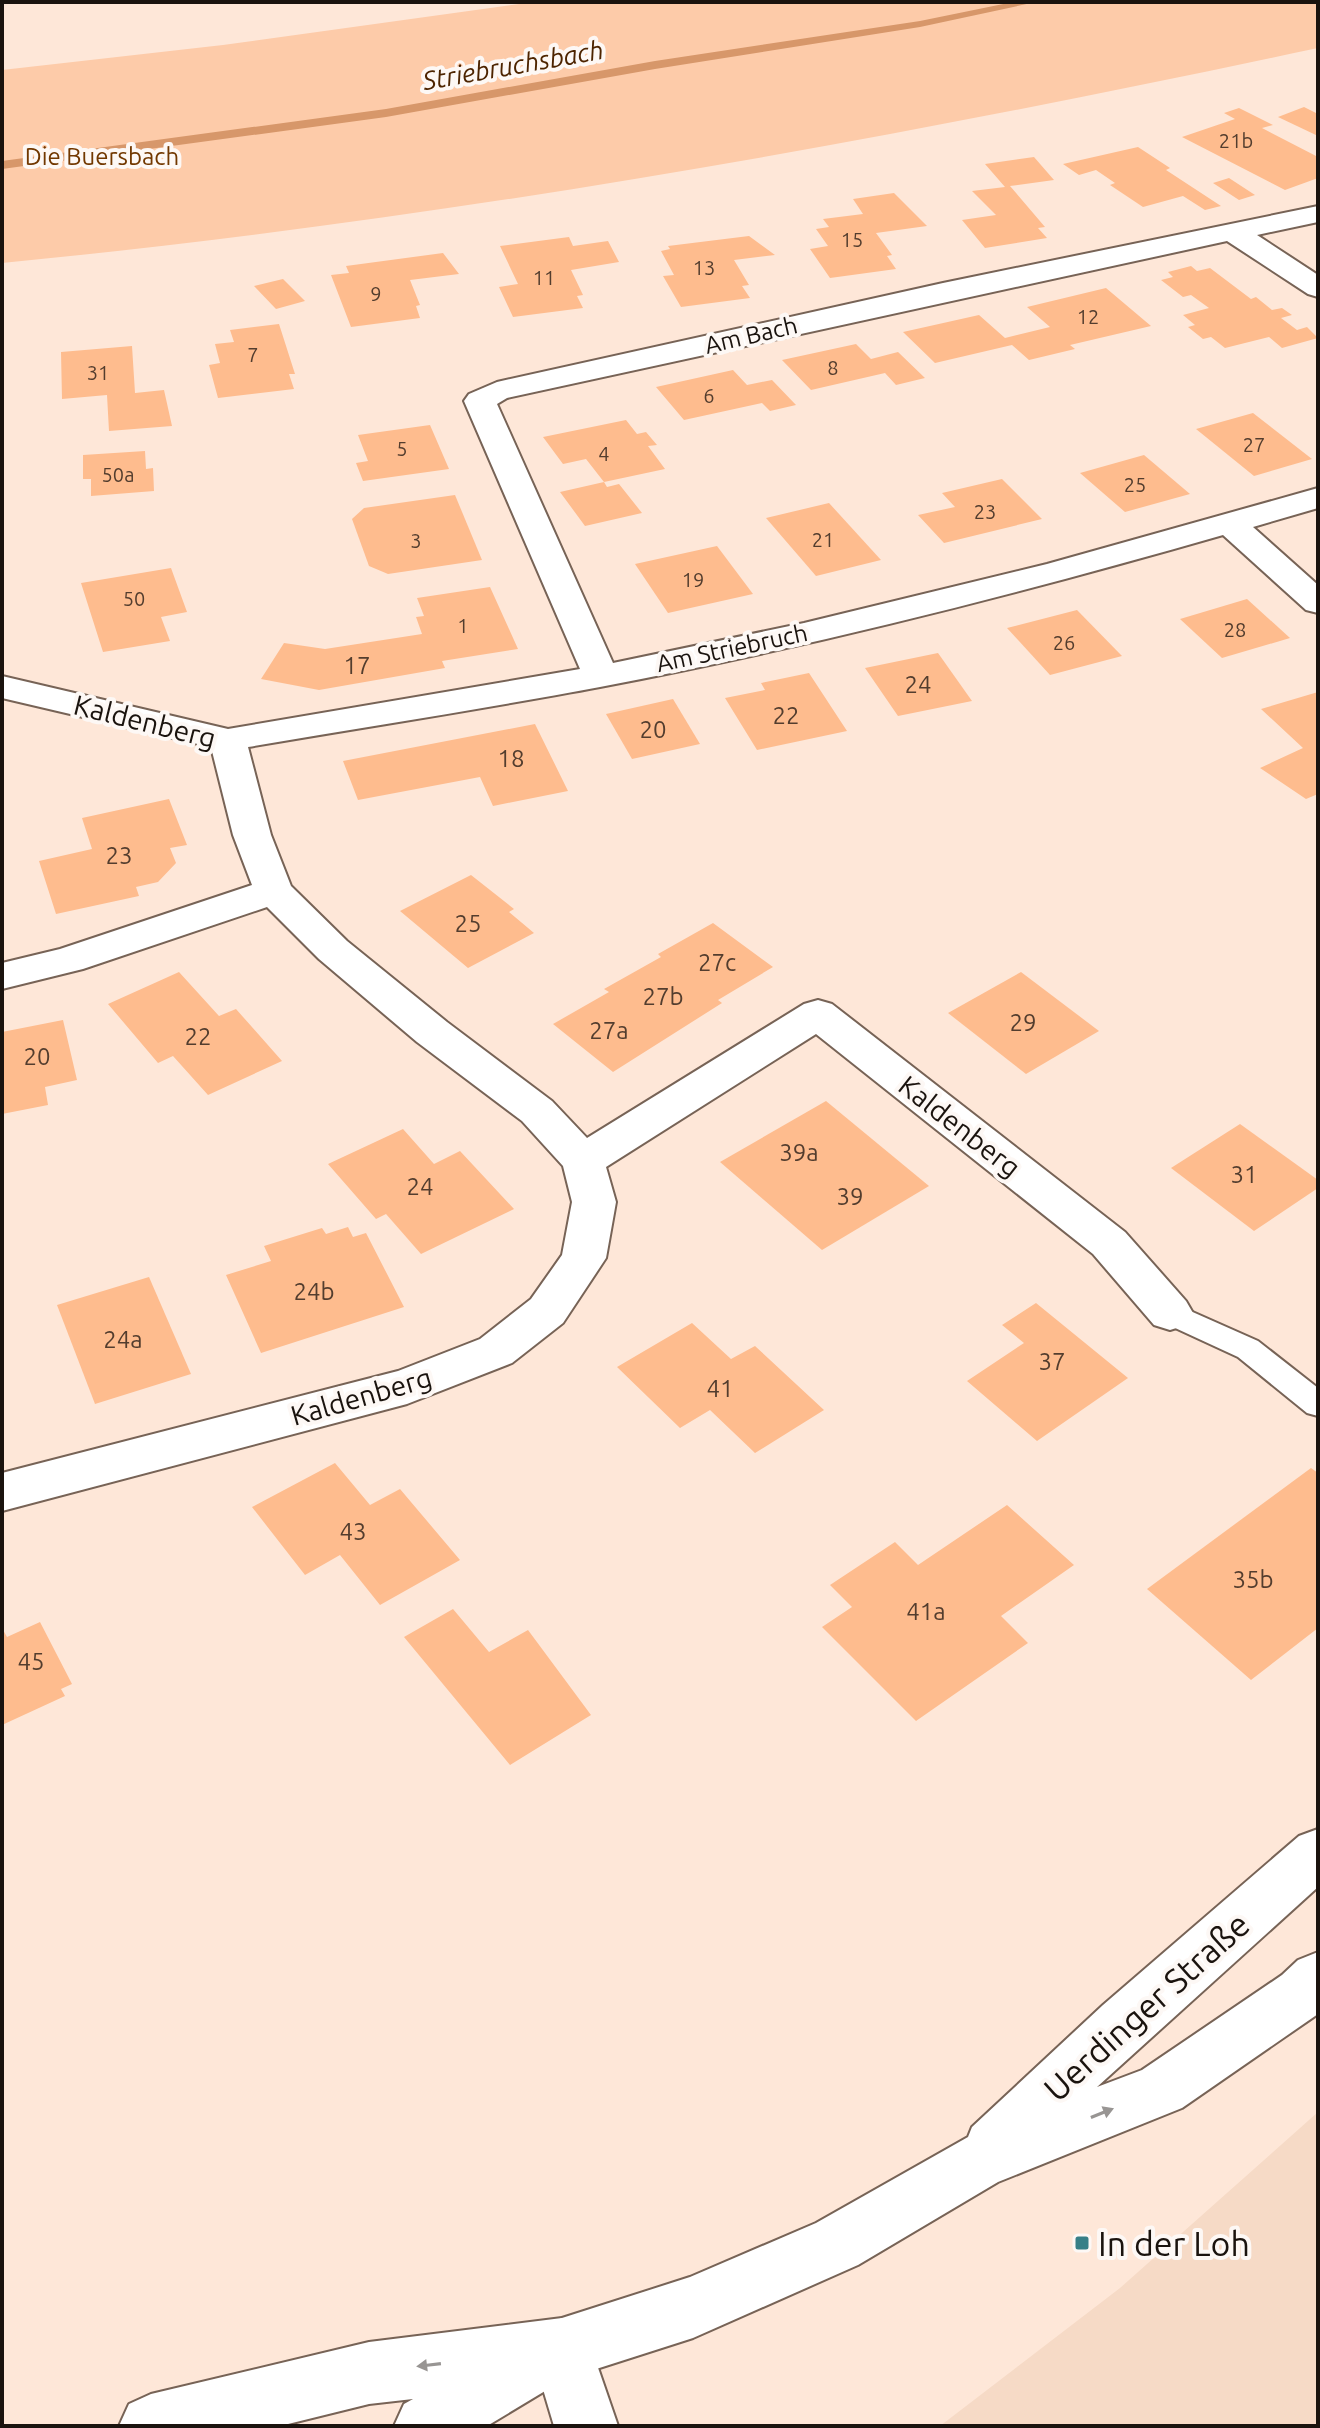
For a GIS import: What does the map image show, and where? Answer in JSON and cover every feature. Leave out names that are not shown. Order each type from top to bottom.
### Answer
[{"type":"street","name":"Am Bach","points":[[601,676],[480,401],[497,391],[1318,214]]},
{"type":"street","points":[[1234,233],[1318,288]]},
{"type":"street","name":"Am Striebruch","points":[[228,740],[601,676],[804,633],[1012,583],[1318,498]]},
{"type":"street","points":[[1230,524],[1318,603]]},
{"type":"street","name":"Kaldenberg","points":[[2,687],[228,740],[252,835],[274,891],[333,950],[432,1032],[537,1111],[583,1161],[594,1202],[584,1258],[547,1311],[496,1351],[407,1386],[2,1492]]},
{"type":"street","points":[[2,976],[69,960],[274,891]]},
{"type":"street","name":"Kaldenberg","points":[[583,1161],[818,1014],[1109,1243],[1170,1313]]},
{"type":"street","name":"Uerdinger Straße","points":[[977,2162],[1123,2024],[1318,1853]]},
{"type":"street","name":"Uerdinger Straße","points":[[151,2426],[369,2373],[562,2349],[693,2307],[837,2244],[977,2162],[1162,2089],[1302,1993],[1318,1978]]},
{"type":"street","points":[[562,2349],[586,2426]]},
{"type":"street","name":"Uerdinger Straße","points":[[426,2426],[562,2349]]},
{"type":"lane","name":"Kaldenberg","points":[[1170,1313],[1248,1349],[1318,1405]]},
{"type":"shaded area","points":[[1318,2112],[1318,2426],[940,2426],[1120,2288]]},
{"type":"green space","name":"Die Buersbach","points":[[534,2],[1318,2],[1318,48],[827,146],[498,201],[168,245],[2,263],[2,70],[223,45]]},
{"type":"building","points":[[1304,107],[1318,114],[1318,136],[1278,117]]},
{"type":"building","points":[[1239,108],[1273,125],[1262,128],[1318,157],[1318,178],[1285,190],[1182,137],[1235,119],[1224,113]]},
{"type":"building","points":[[1138,147],[1170,168],[1166,170],[1221,206],[1205,210],[1183,196],[1143,207],[1110,185],[1115,183],[1096,170],[1079,175],[1063,164]]},
{"type":"building","points":[[1034,157],[1054,180],[1010,186],[1045,227],[1038,228],[1047,238],[985,248],[962,220],[996,215],[972,191],[1005,187],[985,164]]},
{"type":"building","points":[[1229,178],[1255,195],[1239,200],[1213,183]]},
{"type":"building","points":[[894,193],[927,226],[876,233],[892,255],[887,256],[896,269],[830,278],[810,249],[828,246],[816,229],[829,227],[823,219],[863,214],[853,199]]},
{"type":"building","points":[[749,236],[775,255],[734,260],[749,285],[742,286],[750,298],[681,307],[663,276],[674,275],[661,251],[670,249],[668,246]]},
{"type":"building","points":[[569,237],[573,246],[608,241],[619,262],[571,270],[583,295],[577,296],[583,308],[513,317],[499,287],[518,284],[500,246]]},
{"type":"building","points":[[443,253],[459,274],[410,280],[420,305],[416,306],[420,318],[351,327],[331,275],[349,273],[346,266]]},
{"type":"building","points":[[1191,266],[1197,271],[1210,268],[1251,299],[1256,297],[1272,310],[1282,308],[1292,315],[1281,318],[1297,330],[1307,327],[1318,338],[1282,348],[1269,337],[1225,348],[1211,337],[1203,339],[1188,327],[1195,325],[1183,315],[1209,308],[1191,295],[1183,297],[1161,280],[1173,277],[1168,272]]},
{"type":"building","points":[[283,279],[305,301],[276,309],[254,286]]},
{"type":"building","points":[[1106,288],[1151,326],[1070,345],[1075,349],[1029,360],[1012,345],[935,363],[903,332],[979,315],[1005,338],[1050,327],[1027,307]]},
{"type":"building","points":[[279,324],[295,374],[289,374],[294,389],[218,398],[209,365],[220,363],[215,344],[234,342],[230,330]]},
{"type":"building","points":[[856,344],[871,359],[898,352],[925,378],[896,385],[885,373],[811,390],[782,360]]},
{"type":"building","points":[[132,346],[135,393],[164,390],[172,426],[109,431],[107,395],[62,399],[61,352]]},
{"type":"building","points":[[733,370],[747,385],[772,380],[796,405],[770,411],[762,403],[684,420],[656,387]]},
{"type":"building","points":[[1253,413],[1312,459],[1254,476],[1196,429]]},
{"type":"building","points":[[626,420],[637,434],[646,432],[657,445],[648,446],[665,469],[604,482],[586,459],[563,464],[543,437]]},
{"type":"building","points":[[430,425],[449,469],[363,481],[356,463],[368,461],[358,435]]},
{"type":"building","points":[[145,451],[146,469],[153,468],[154,491],[91,496],[91,479],[83,479],[83,455]]},
{"type":"building","points":[[1144,455],[1190,494],[1125,512],[1080,473]]},
{"type":"building","points":[[1002,479],[1042,519],[944,543],[918,515],[955,507],[942,493]]},
{"type":"building","points":[[604,482],[607,487],[619,484],[642,513],[585,526],[560,492]]},
{"type":"building","points":[[455,495],[482,560],[388,574],[369,566],[352,519],[364,508]]},
{"type":"building","points":[[829,503],[881,560],[816,576],[766,518]]},
{"type":"building","points":[[717,546],[753,594],[668,613],[635,564]]},
{"type":"building","points":[[171,568],[187,612],[161,617],[170,641],[103,652],[81,583]]},
{"type":"building","points":[[490,587],[518,649],[442,661],[445,668],[319,690],[261,679],[284,643],[325,649],[422,634],[416,617],[424,616],[417,598]]},
{"type":"building","points":[[1247,599],[1290,638],[1222,658],[1180,619]]},
{"type":"building","points":[[1077,610],[1122,656],[1050,675],[1007,628]]},
{"type":"building","points":[[938,653],[972,701],[898,716],[865,668]]},
{"type":"building","points":[[809,673],[847,731],[757,750],[725,698],[765,690],[761,683]]},
{"type":"building","points":[[1318,692],[1318,794],[1306,799],[1260,768],[1303,748],[1261,709]]},
{"type":"building","points":[[673,699],[700,744],[632,759],[606,714]]},
{"type":"building","points":[[535,724],[568,791],[493,806],[480,777],[358,800],[343,761]]},
{"type":"building","points":[[169,799],[187,845],[170,848],[176,863],[158,882],[136,887],[139,896],[56,914],[39,861],[92,849],[82,818]]},
{"type":"building","points":[[471,875],[514,909],[509,912],[534,933],[468,968],[400,911]]},
{"type":"building","points":[[713,923],[773,967],[718,1000],[722,1003],[613,1072],[553,1024],[609,992],[604,989],[661,957],[658,954]]},
{"type":"building","points":[[179,972],[219,1016],[236,1009],[282,1061],[208,1095],[173,1056],[158,1063],[108,1004]]},
{"type":"building","points":[[1021,972],[1099,1031],[1026,1074],[948,1013]]},
{"type":"building","points":[[63,1020],[77,1080],[45,1087],[48,1105],[2,1114],[2,1032]]},
{"type":"building","points":[[826,1101],[929,1186],[822,1250],[720,1162]]},
{"type":"building","points":[[1240,1124],[1318,1180],[1318,1188],[1254,1231],[1171,1168]]},
{"type":"building","points":[[403,1129],[434,1164],[460,1151],[514,1209],[421,1254],[386,1214],[376,1219],[328,1164]]},
{"type":"building","points":[[348,1227],[353,1237],[366,1233],[404,1307],[261,1353],[226,1275],[271,1261],[264,1246],[322,1228],[326,1234]]},
{"type":"building","points":[[149,1277],[191,1374],[95,1404],[57,1305]]},
{"type":"building","points":[[1036,1303],[1128,1378],[1037,1441],[967,1381],[1024,1343],[1002,1325]]},
{"type":"building","points":[[692,1323],[731,1359],[755,1346],[824,1410],[755,1453],[710,1410],[680,1428],[617,1367]]},
{"type":"building","points":[[335,1463],[370,1505],[400,1489],[460,1560],[380,1605],[340,1555],[305,1575],[252,1507]]},
{"type":"building","points":[[1311,1468],[1318,1473],[1318,1628],[1251,1680],[1147,1589]]},
{"type":"building","points":[[1007,1505],[1074,1565],[1001,1616],[1028,1643],[916,1721],[822,1627],[852,1607],[830,1585],[895,1542],[918,1565]]},
{"type":"building","points":[[453,1609],[489,1652],[528,1630],[591,1715],[510,1765],[404,1637]]},
{"type":"building","points":[[40,1622],[72,1684],[61,1689],[65,1696],[2,1725],[2,1628],[7,1637]]},
{"type":"waterway","name":"Striebruchsbach","points":[[2,165],[386,113],[655,65],[920,24],[1030,2]]},
{"type":"place","name":"In der Loh","points":[[1082,2243]]}]
